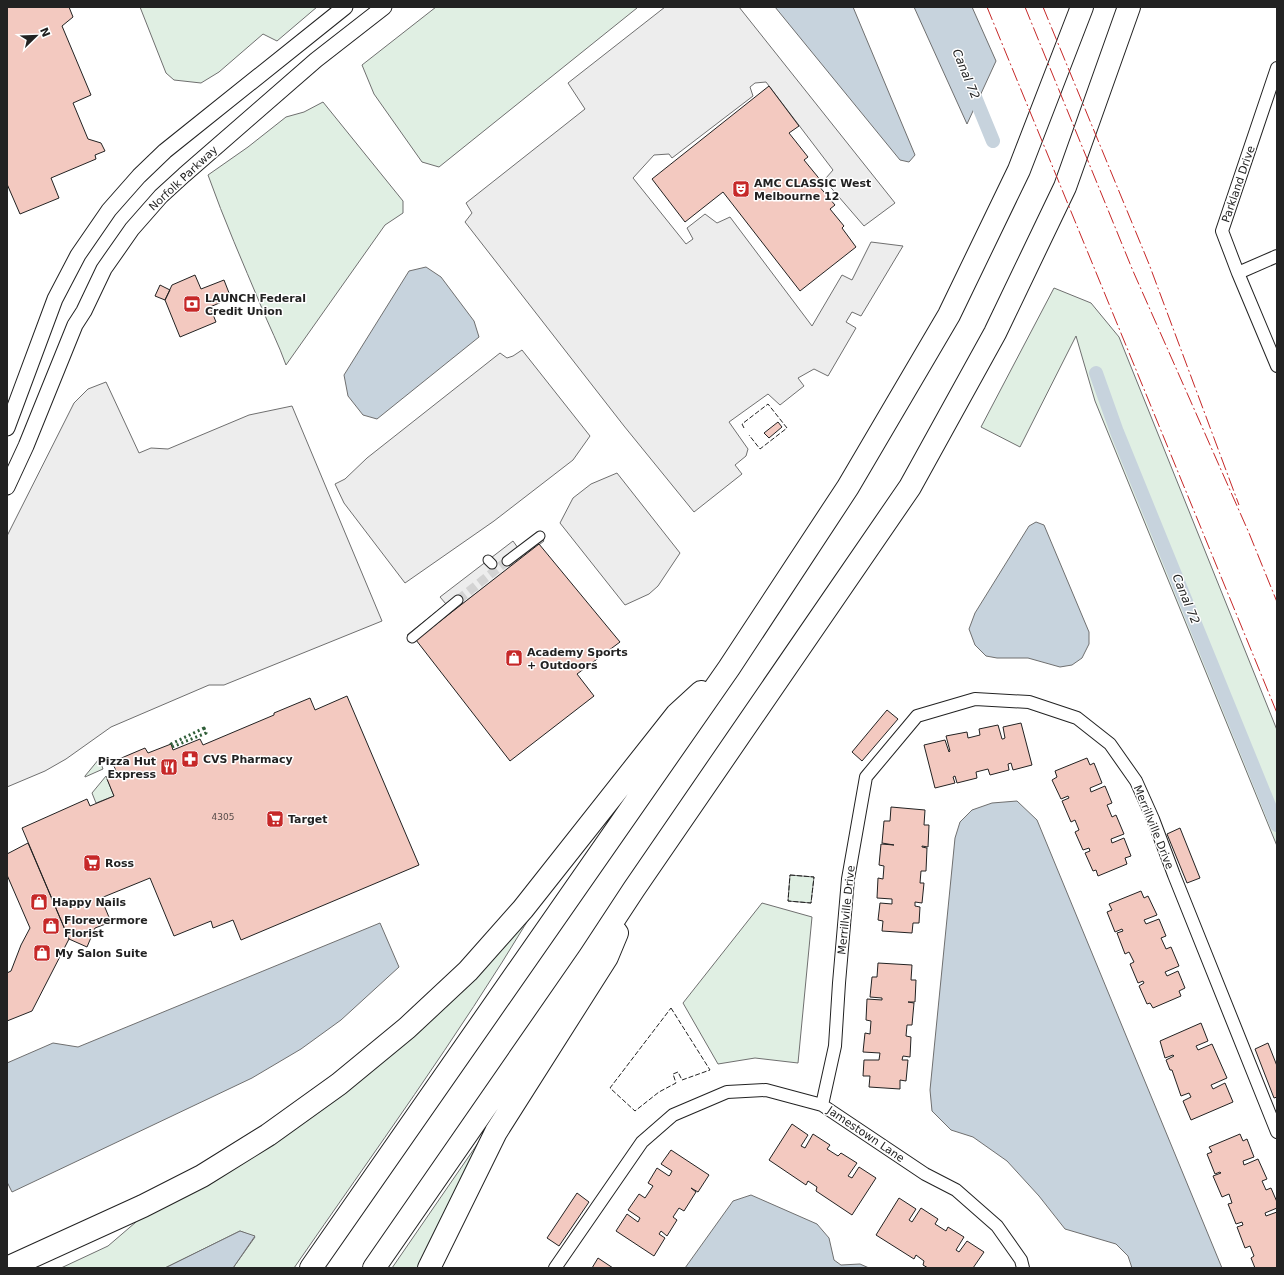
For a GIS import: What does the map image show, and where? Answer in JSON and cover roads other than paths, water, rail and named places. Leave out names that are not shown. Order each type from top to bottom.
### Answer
[{"type":"highway","points":[[311,1268],[729,668],[848,487],[949,315],[1019,170],[1082,7]]},
{"type":"highway","points":[[374,1268],[590,956],[634,889],[910,487],[995,333],[1065,187],[1130,7]]},
{"type":"highway","points":[[7,1268],[143,1206],[202,1176],[268,1135],[339,1084],[376,1054],[407,1028],[468,971],[523,909],[677,714],[691,700],[729,668]]},
{"type":"highway","points":[[429,1268],[496,1132],[607,957],[634,889]]},
{"type":"street","points":[[7,428],[55,299],[78,254],[109,210],[139,176],[165,150],[345,7]]},
{"type":"street","name":"Norfolk Parkway","points":[[7,487],[26,446],[75,325],[84,311],[104,269],[132,229],[161,196],[184,175],[316,60],[384,7]]},
{"type":"street","name":"Parkland Drive","points":[[1277,68],[1222,231],[1277,366]]},
{"type":"street","points":[[1238,273],[1277,256]]},
{"type":"street","points":[[507,561],[540,536]]},
{"type":"street","points":[[411,638],[458,600]]},
{"type":"street","name":"Merrillville Drive","points":[[822,1105],[834,1046],[848,879],[866,777],[917,716],[975,699],[1029,702],[1077,718],[1110,744],[1136,781],[1153,819],[1277,1132]]},
{"type":"street","name":"Jamestown Lane","points":[[555,1268],[642,1142],[673,1115],[727,1092],[766,1090],[822,1105],[925,1174],[956,1190],[997,1226],[1021,1260],[1023,1268]]},
{"type":"water","points":[[775,7],[853,7],[915,155],[909,162],[900,160]]},
{"type":"water","points":[[914,7],[972,7],[996,61],[967,124]]},
{"type":"water","points":[[426,267],[441,277],[474,321],[479,337],[377,419],[363,415],[348,396],[344,375],[409,271]]},
{"type":"water","points":[[1036,522],[1044,525],[1089,632],[1089,644],[1082,658],[1072,665],[1060,667],[1028,658],[997,658],[986,656],[975,645],[969,629],[975,613],[1029,526]]},
{"type":"water","points":[[1017,801],[1037,820],[1222,1268],[1132,1268],[1128,1256],[1116,1244],[1065,1229],[1039,1196],[1007,1161],[973,1137],[951,1130],[932,1111],[930,1090],[955,838],[960,822],[972,810],[992,803]]},
{"type":"water","points":[[380,923],[399,967],[341,1020],[301,1049],[252,1078],[12,1192],[7,1182],[7,1063],[53,1043],[78,1047]]},
{"type":"water","points":[[751,1195],[817,1224],[829,1238],[834,1260],[841,1265],[860,1264],[869,1268],[685,1268],[733,1201]]},
{"type":"water","points":[[240,1231],[255,1236],[233,1268],[165,1268]]},
{"type":"waterway","name":"Canal 72","points":[[970,85],[993,141]]},
{"type":"waterway","name":"Canal 72","points":[[1096,373],[1117,432],[1277,825]]},
{"type":"tunnel","points":[[458,600],[507,561]]},
{"type":"place","name":"AMC CLASSIC West Melbourne 12","points":[[741,189]]},
{"type":"place","name":"LAUNCH Federal Credit Union","points":[[192,304]]},
{"type":"place","name":"Academy Sports + Outdoors","points":[[514,658]]},
{"type":"place","name":"CVS Pharmacy","points":[[190,759]]},
{"type":"place","name":"Pizza Hut Express","points":[[169,767]]},
{"type":"place","name":"Target","points":[[275,819]]},
{"type":"place","name":"Ross","points":[[92,863]]},
{"type":"place","name":"Happy Nails","points":[[39,902]]},
{"type":"place","name":"Florevermore Florist","points":[[51,926]]},
{"type":"place","name":"My Salon Suite","points":[[42,953]]}]
